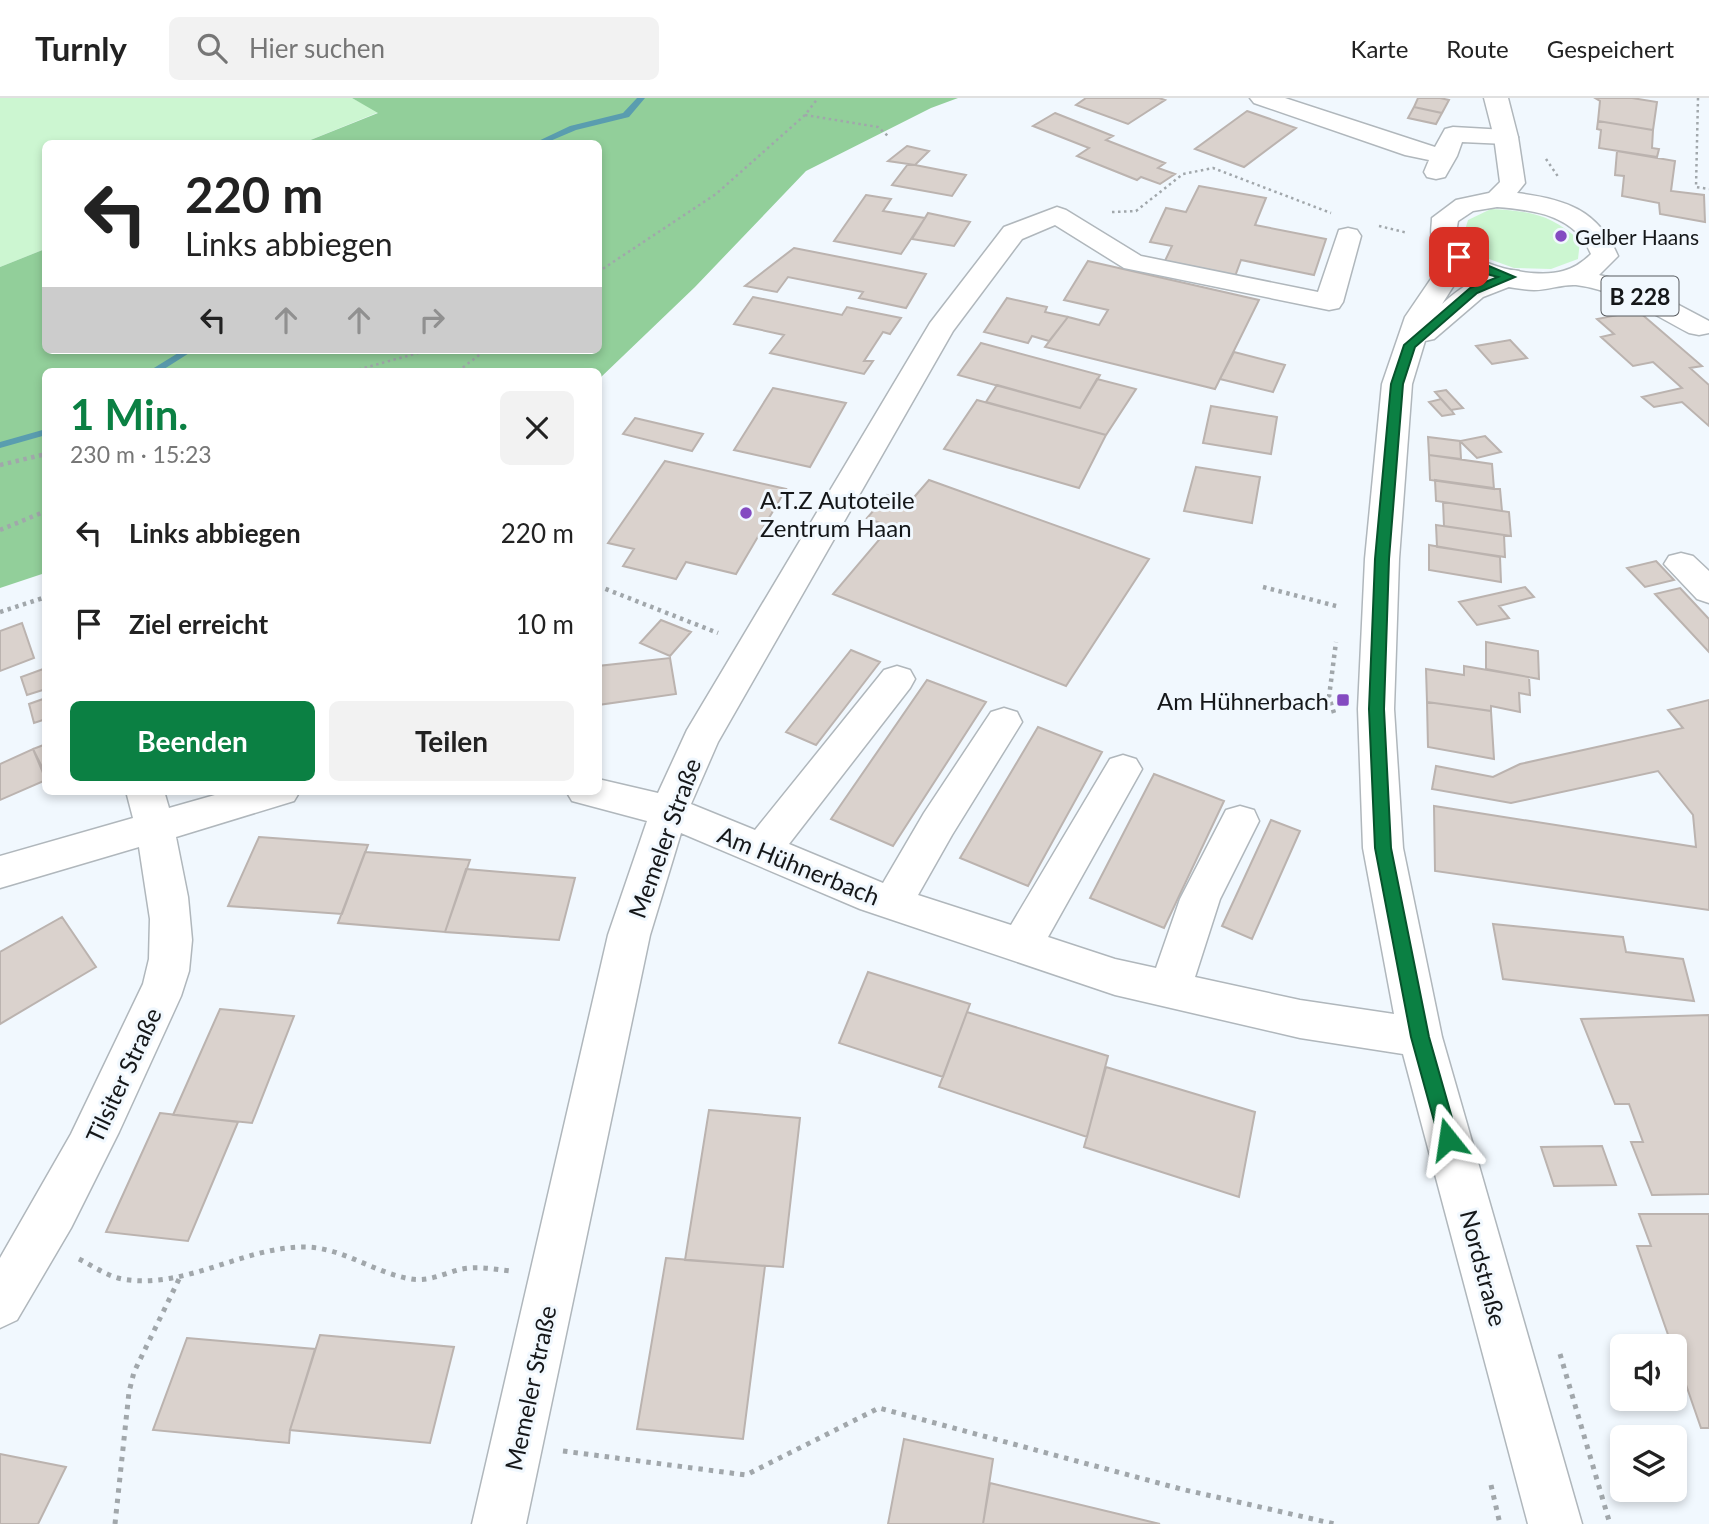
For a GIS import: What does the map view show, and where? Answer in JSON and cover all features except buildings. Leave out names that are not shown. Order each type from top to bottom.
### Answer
[{"type":"street","points":[[1262,98],[1414,150],[1441,164],[1453,134],[1506,136]]},
{"type":"street","name":"B 228","points":[[1496,98],[1506,136],[1513,183],[1497,199]]},
{"type":"street","name":"B 228","points":[[1506,136],[1562,211]]},
{"type":"street","name":"B 228","points":[[1605,256],[1594,268],[1576,277],[1544,282],[1509,277],[1483,270],[1459,257],[1444,237],[1445,218],[1465,205],[1497,199],[1531,202],[1562,211],[1586,225],[1600,240],[1605,256],[1644,278],[1704,331]]},
{"type":"street","points":[[1057,215],[1133,262],[1329,302],[1359,230]]},
{"type":"street","name":"Memeler Straße","points":[[499,1524],[629,935],[669,811],[700,740],[940,329],[1013,233],[1057,215]]},
{"type":"street","name":"Nordstraße","points":[[1459,257],[1419,317],[1397,384],[1382,559],[1376,709],[1383,848],[1420,1037],[1555,1524]]},
{"type":"street","points":[[1409,345],[1474,290],[1509,277]]},
{"type":"street","name":"B 228","points":[[1576,277],[1631,291],[1704,331]]},
{"type":"street","points":[[1681,564],[1709,591]]},
{"type":"street","points":[[763,850],[808,789],[897,679]]},
{"type":"street","points":[[893,903],[937,824],[1004,722]]},
{"type":"street","points":[[1021,946],[1123,769]]},
{"type":"street","points":[[0,872],[150,809],[252,795]]},
{"type":"street","name":"Am Hühnerbach","points":[[602,795],[669,811],[893,903],[1115,977],[1300,1018],[1420,1037]]},
{"type":"street","name":"Tilsiter Straße","points":[[0,1303],[41,1238],[105,1115],[161,994],[170,962],[172,933],[150,809]]},
{"type":"street","points":[[1170,989],[1200,899],[1240,821]]},
{"type":"path","points":[[602,269],[716,194],[806,115],[818,98]]},
{"type":"path","points":[[1698,98],[1696,187],[1709,189]]},
{"type":"path","points":[[806,115],[878,127],[889,137]]},
{"type":"path","points":[[1057,215],[1136,211],[1183,174],[1213,168],[1332,213]]},
{"type":"path","points":[[1359,230],[1416,234]]},
{"type":"path","points":[[364,368],[415,354]]},
{"type":"path","points":[[462,368],[481,354]]},
{"type":"path","points":[[0,465],[42,455]]},
{"type":"path","points":[[0,530],[42,514]]},
{"type":"path","points":[[1263,587],[1345,608]]},
{"type":"path","points":[[602,588],[753,647]]},
{"type":"path","points":[[0,612],[42,598]]},
{"type":"path","points":[[41,1238],[71,1256],[121,1278],[143,1280],[181,1275],[272,1250],[305,1247],[331,1250],[411,1279],[437,1277],[471,1267],[554,1275]]},
{"type":"path","points":[[115,1524],[129,1392],[134,1372],[181,1275]]},
{"type":"path","points":[[1557,1344],[1610,1524]]},
{"type":"path","points":[[518,1444],[614,1460],[746,1475],[879,1408],[1181,1489],[1335,1524]]},
{"type":"green space","points":[[0,98],[352,98],[379,112],[310,140],[42,140],[42,250],[0,267]]},
{"type":"green space","points":[[352,98],[958,98],[931,108],[806,171],[695,287],[602,376],[602,368],[42,368],[42,574],[0,588],[0,267],[42,250],[42,354],[602,354],[602,140],[310,140],[378,113]]},
{"type":"green space","points":[[1491,209],[1528,213],[1559,225],[1580,241],[1578,259],[1551,269],[1514,268],[1478,255],[1463,237],[1468,220]]},
{"type":"waterway","points":[[544,140],[573,128],[626,115],[641,98]]},
{"type":"waterway","points":[[159,368],[182,354]]},
{"type":"waterway","points":[[0,445],[42,433]]},
{"type":"place","name":"Gelber Haans","points":[[1561,236]]},
{"type":"place","name":"A.T.Z Autoteile Zentrum Haan","points":[[746,513]]},
{"type":"place","name":"Am Hühnerbach","points":[[1343,700]]},
{"type":"route","points":[[1448,1139],[1420,1037],[1383,848],[1376,709],[1382,559],[1397,384],[1409,345],[1474,290],[1509,277],[1483,270],[1459,257]]}]
